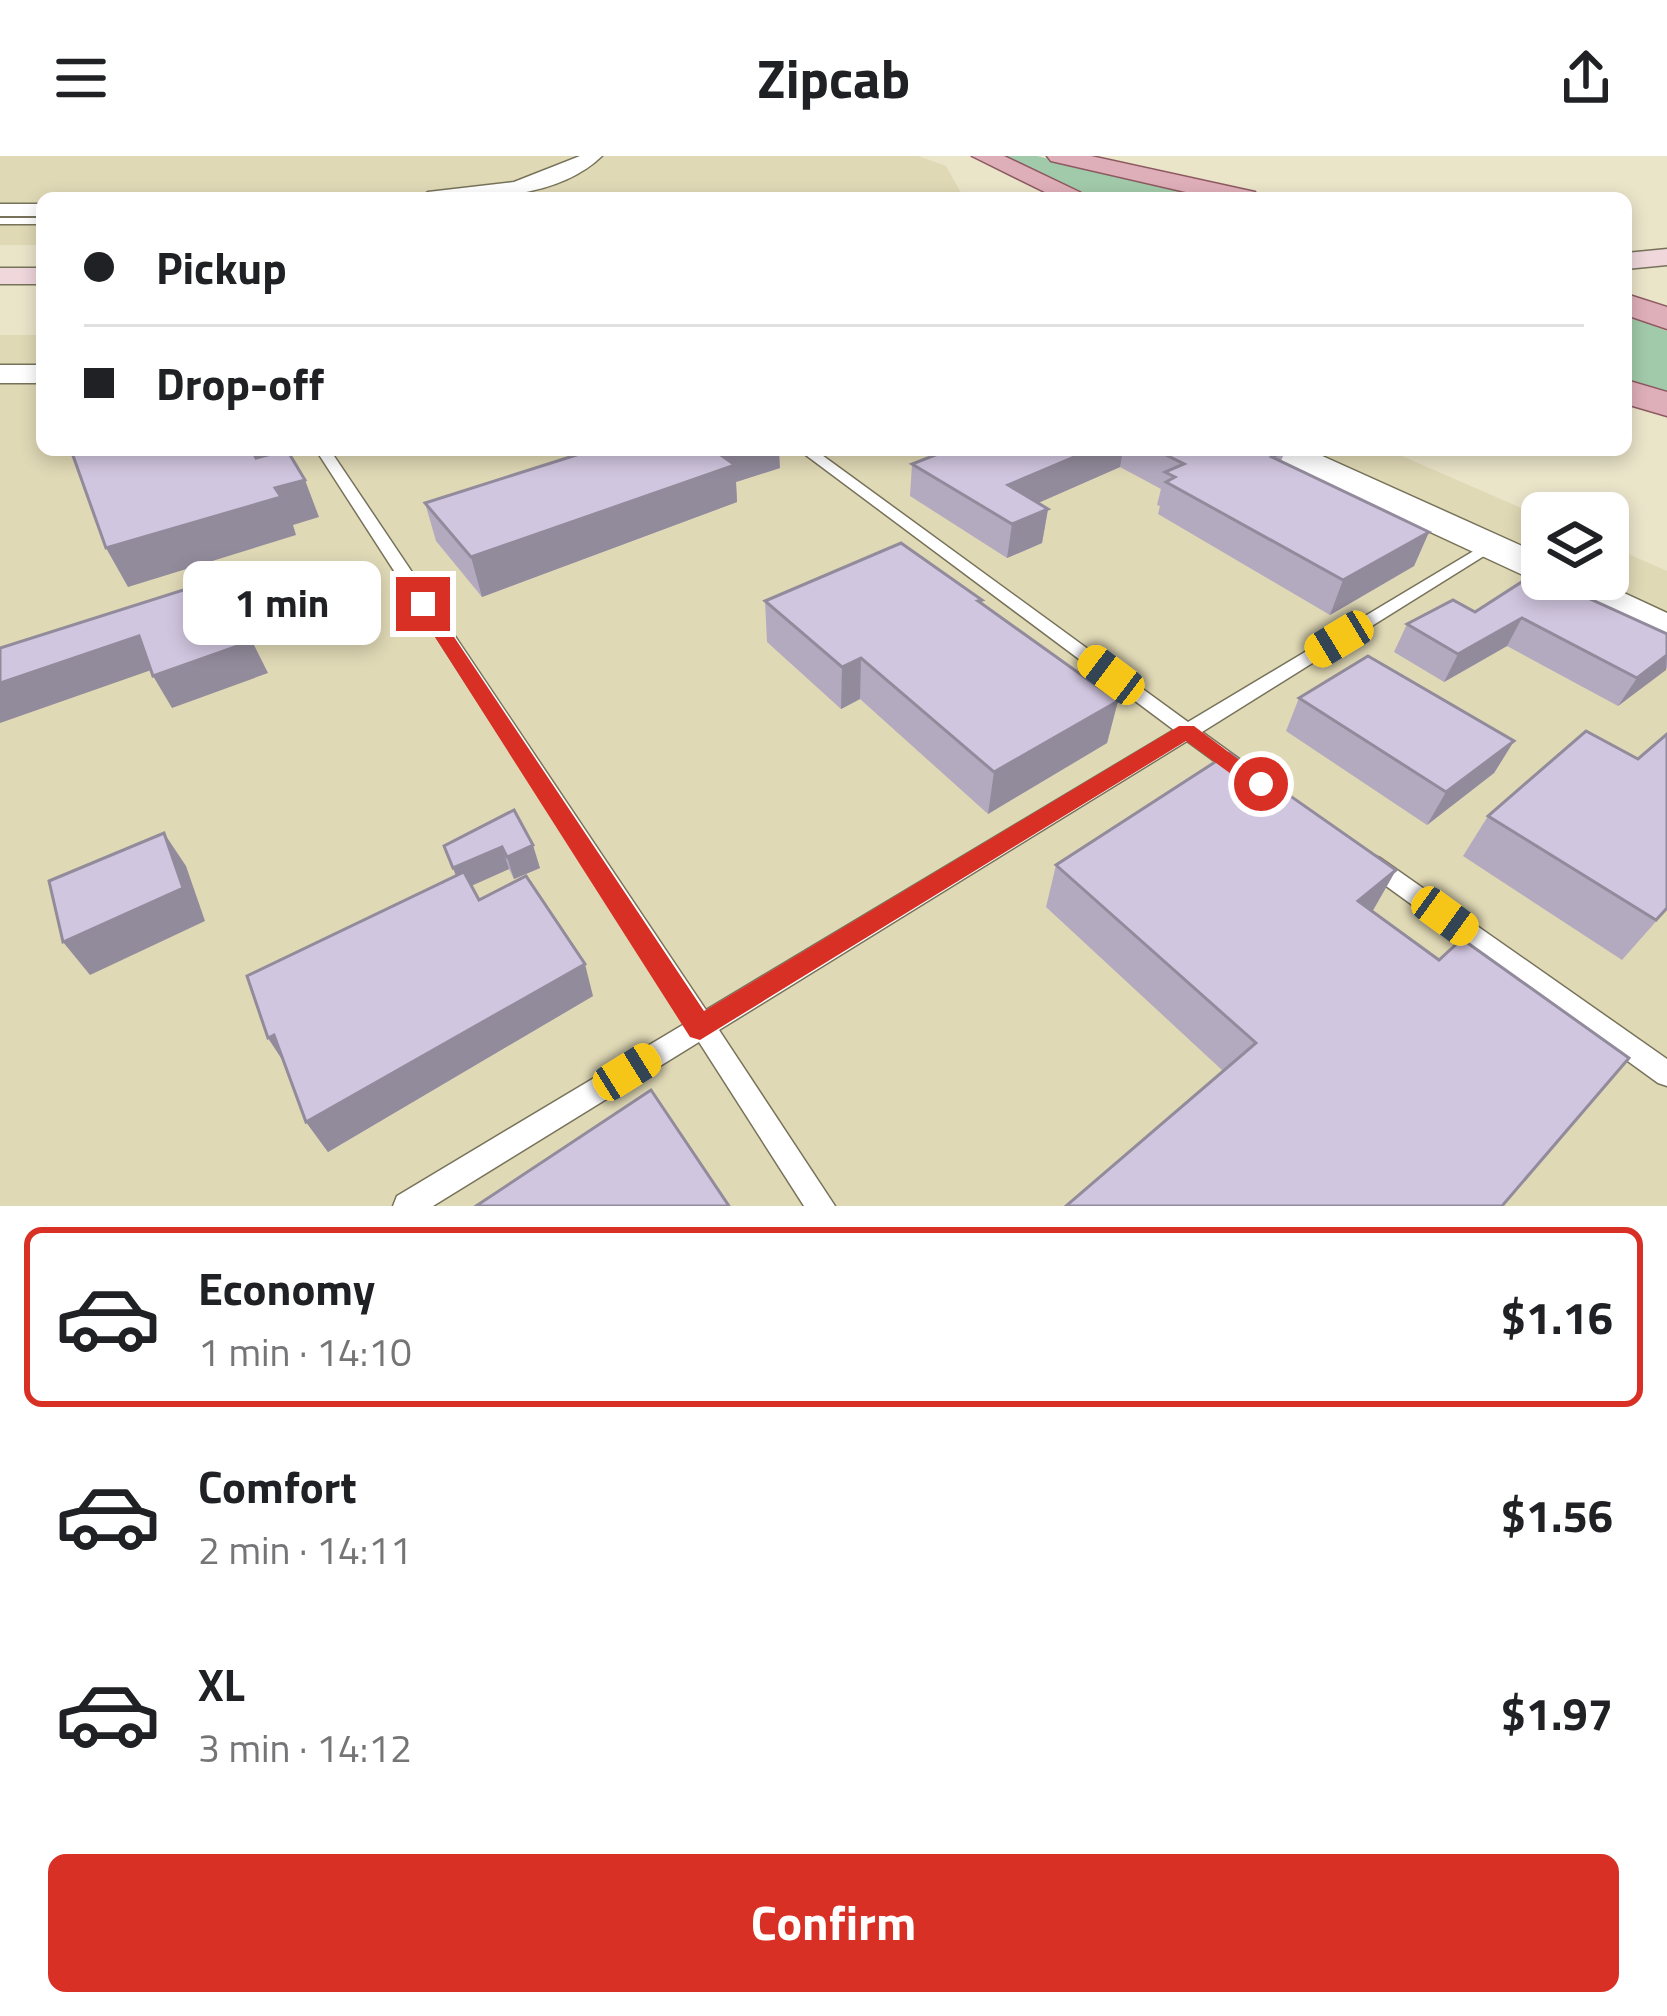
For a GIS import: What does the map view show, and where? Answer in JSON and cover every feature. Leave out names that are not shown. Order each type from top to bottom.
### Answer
[{"type":"main road","points":[[984,156],[1065,192]]},
{"type":"main road","points":[[1059,156],[1219,192]]},
{"type":"main road","points":[[1632,260],[1667,257]]},
{"type":"main road","points":[[3,269],[36,266]]},
{"type":"main road","points":[[3,269],[36,275]]},
{"type":"main road","points":[[1632,306],[1667,319]]},
{"type":"main road","points":[[1632,394],[1667,404]]},
{"type":"street","points":[[469,192],[523,184],[564,172],[593,156]]},
{"type":"street","points":[[531,192],[579,180],[616,164]]},
{"type":"street","points":[[0,200],[36,200]]},
{"type":"street","points":[[0,210],[36,210]]},
{"type":"street","points":[[0,374],[36,374]]},
{"type":"street","points":[[1294,456],[1521,560]]},
{"type":"street","points":[[1606,600],[1667,629]]},
{"type":"lane","points":[[0,221],[36,221]]},
{"type":"lane","points":[[327,456],[821,1206]]},
{"type":"lane","points":[[814,456],[1264,786]]},
{"type":"lane","points":[[407,1206],[1492,546]]},
{"type":"lane","points":[[1360,855],[1667,1074]]},
{"type":"shaded area","points":[[0,156],[918,156],[946,166],[961,192],[36,192],[36,245],[0,245]]},
{"type":"shaded area","points":[[0,335],[36,335],[36,456],[1402,456],[1521,508],[1521,600],[1629,600],[1629,554],[1667,571],[1667,1206],[0,1206]]},
{"type":"green space","points":[[1001,156],[1037,156],[1190,192],[1083,192]]},
{"type":"green space","points":[[1632,318],[1667,331],[1667,395],[1632,386]]},
{"type":"building","points":[[73,456],[291,456],[305,480],[275,488],[281,497],[106,548]]},
{"type":"building","points":[[573,456],[722,456],[735,465],[471,557],[425,503]]},
{"type":"building","points":[[933,456],[1077,456],[1008,485],[1048,509],[1012,524],[912,464]]},
{"type":"building","points":[[1168,456],[1274,456],[1429,532],[1343,580],[1166,482],[1175,477],[1165,472],[1184,464]]},
{"type":"building","points":[[901,543],[1118,701],[994,772],[861,658],[842,667],[765,601]]},
{"type":"building","points":[[221,578],[252,641],[153,676],[139,636],[0,683],[0,648]]},
{"type":"building","points":[[1521,582],[1521,600],[1592,600],[1667,634],[1667,655],[1637,678],[1522,618],[1458,654],[1407,624],[1453,600],[1475,612]]},
{"type":"building","points":[[1368,656],[1514,741],[1446,792],[1299,698]]},
{"type":"building","points":[[1586,731],[1638,759],[1667,734],[1667,908],[1656,920],[1488,816]]},
{"type":"building","points":[[1229,753],[1396,870],[1358,901],[1439,960],[1462,939],[1629,1058],[1502,1206],[1066,1206],[1256,1043],[1056,865]]},
{"type":"building","points":[[514,810],[533,845],[507,857],[502,847],[453,868],[444,846]]},
{"type":"building","points":[[164,833],[183,888],[63,942],[49,881]]},
{"type":"building","points":[[464,872],[479,900],[526,876],[585,964],[306,1122],[274,1035],[268,1038],[247,976]]},
{"type":"building","points":[[651,1090],[729,1206],[476,1206]]},
{"type":"route","points":[[423,604],[700,1028],[1186,731],[1261,784]]}]
